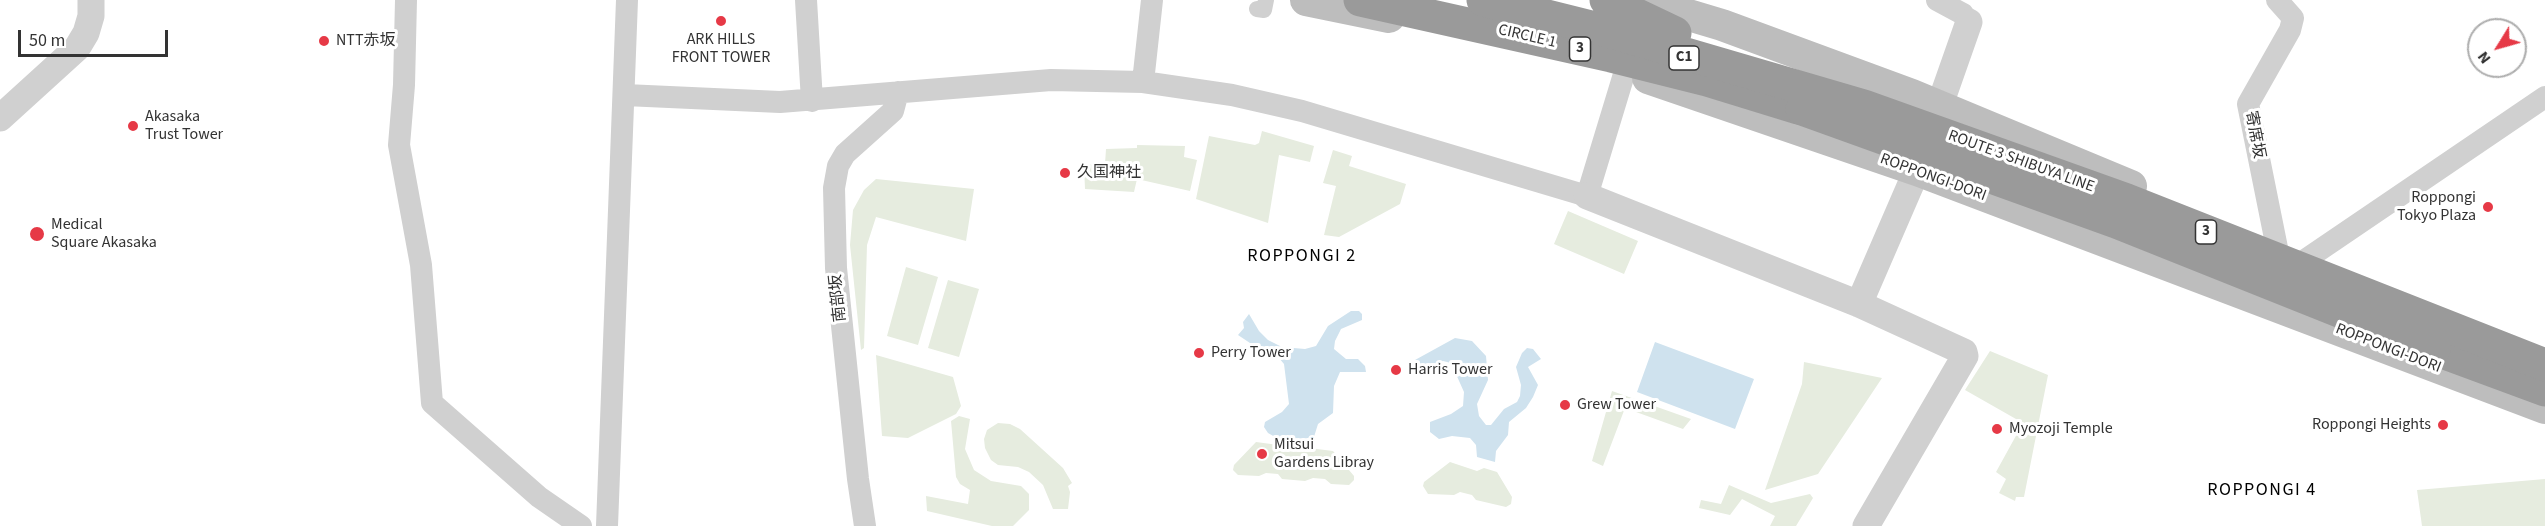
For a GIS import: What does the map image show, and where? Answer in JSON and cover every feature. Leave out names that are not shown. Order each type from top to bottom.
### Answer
[{"type":"highway","name":"CIRCLE 1","points":[[1360,0],[1611,56],[1707,80],[1798,108]]},
{"type":"highway","name":"ROUTE 3 SHIBUYA LINE","points":[[1483,0],[1611,33],[1864,106],[2127,200],[2545,365]]},
{"type":"highway","name":"C1","points":[[1574,0],[1623,30],[1798,108]]},
{"type":"highway","name":"3","points":[[1606,0],[1688,39],[1864,106]]},
{"type":"highway","name":"ROUTE 3 SHIBUYA LINE","points":[[1798,108],[2116,222],[2545,390]]},
{"type":"main road","name":"ROPPONGI-DORI","points":[[1306,0],[1596,61],[1625,70],[1917,171],[2545,408]]},
{"type":"main road","points":[[1638,0],[1722,25],[1940,106],[2291,254],[2545,347]]},
{"type":"main road","points":[[2291,254],[2340,300],[2545,377]]},
{"type":"street","points":[[0,118],[77,48],[86,33],[91,16],[91,0]]},
{"type":"street","points":[[406,0],[404,85],[399,145],[421,265],[432,403],[539,497],[581,526]]},
{"type":"street","points":[[607,526],[627,0]]},
{"type":"street","points":[[806,0],[812,100]]},
{"type":"street","points":[[1143,82],[1152,0]]},
{"type":"street","points":[[1937,0],[1963,14],[1973,11]]},
{"type":"street","name":"寄席坂","points":[[2277,0],[2292,18],[2290,30],[2248,105],[2291,254]]},
{"type":"street","points":[[1859,304],[1917,171],[1973,11]]},
{"type":"street","points":[[1722,25],[1820,103],[1900,131],[1911,139],[1918,158],[1917,171]]},
{"type":"street","points":[[1587,196],[1625,70]]},
{"type":"street","points":[[625,95],[780,102],[1051,80],[1143,82],[1232,95],[1302,111],[1587,196],[1859,304],[1966,354],[1866,526]]},
{"type":"street","name":"南部坂","points":[[865,526],[836,268],[834,188],[838,166],[845,154],[893,111],[898,92]]},
{"type":"street","points":[[2291,254],[2545,97]]},
{"type":"shaded area","points":[[1262,131],[1314,146],[1310,162],[1279,155],[1268,223],[1196,199],[1209,136],[1255,145],[1259,143]]},
{"type":"shaded area","points":[[1137,145],[1185,146],[1184,157],[1197,160],[1190,191],[1137,179],[1134,192],[1085,189],[1084,165],[1105,164],[1106,149],[1137,148]]},
{"type":"shaded area","points":[[1333,150],[1352,156],[1349,166],[1406,184],[1400,204],[1339,237],[1324,235],[1336,186],[1323,183]]},
{"type":"shaded area","points":[[876,179],[974,189],[966,241],[876,217],[867,245],[864,348],[861,350],[850,245],[853,210],[864,190]]},
{"type":"shaded area","points":[[1568,211],[1638,241],[1624,274],[1554,244]]},
{"type":"shaded area","points":[[906,267],[938,277],[918,345],[887,336]]},
{"type":"shaded area","points":[[948,280],[979,289],[959,357],[928,348]]},
{"type":"shaded area","points":[[1990,351],[2048,375],[2024,497],[2016,497],[2015,501],[1999,493],[2006,479],[1996,472],[2023,423],[1965,390]]},
{"type":"shaded area","points":[[876,355],[953,377],[961,406],[956,414],[908,438],[882,436]]},
{"type":"shaded area","points":[[1804,362],[1882,378],[1818,474],[1765,490],[1802,384]]},
{"type":"shaded area","points":[[1612,391],[1691,419],[1683,429],[1625,408],[1603,466],[1592,461]]},
{"type":"shaded area","points":[[959,416],[970,419],[965,449],[974,470],[991,481],[1021,486],[1029,494],[1029,510],[1013,526],[992,526],[927,511],[926,496],[968,504],[970,490],[960,484],[956,477],[951,421]]},
{"type":"shaded area","points":[[998,423],[1010,424],[1020,429],[1063,468],[1072,483],[1068,486],[1070,492],[1068,509],[1053,509],[1043,485],[1029,472],[1018,467],[998,465],[991,460],[985,448],[984,439],[987,430]]},
{"type":"shaded area","points":[[1256,442],[1286,446],[1292,451],[1303,452],[1309,448],[1333,451],[1354,476],[1354,480],[1349,485],[1331,484],[1325,479],[1313,478],[1305,481],[1282,479],[1278,474],[1238,475],[1233,470],[1234,465]]},
{"type":"shaded area","points":[[1450,462],[1477,471],[1484,468],[1497,472],[1512,497],[1511,504],[1506,507],[1476,500],[1472,495],[1460,492],[1454,495],[1428,494],[1423,486],[1424,482]]},
{"type":"shaded area","points":[[2545,479],[2545,526],[2422,526],[2417,490]]},
{"type":"shaded area","points":[[1729,485],[1771,503],[1810,494],[1813,498],[1796,526],[1770,526],[1775,516],[1742,499],[1730,515],[1699,508],[1701,500],[1721,504]]},
{"type":"water","points":[[1351,311],[1359,311],[1362,314],[1362,320],[1341,329],[1334,349],[1346,359],[1358,359],[1365,366],[1366,372],[1340,372],[1334,386],[1333,413],[1318,424],[1313,440],[1275,437],[1268,433],[1264,427],[1265,422],[1282,412],[1289,404],[1284,364],[1273,351],[1256,347],[1238,335],[1244,328],[1243,322],[1249,314],[1259,331],[1268,340],[1282,347],[1305,349],[1316,346],[1328,326]]},
{"type":"water","points":[[1455,338],[1472,341],[1486,356],[1488,380],[1477,404],[1479,416],[1486,425],[1491,425],[1504,409],[1517,402],[1520,396],[1521,385],[1516,367],[1522,353],[1527,348],[1533,349],[1541,359],[1528,367],[1538,385],[1526,408],[1509,422],[1508,435],[1496,451],[1495,462],[1477,457],[1476,445],[1470,438],[1452,436],[1439,439],[1430,432],[1430,422],[1451,414],[1463,406],[1464,392],[1451,363],[1443,361],[1423,370],[1415,360]]},
{"type":"water","points":[[1655,342],[1754,379],[1735,429],[1637,392]]},
{"type":"place","name":"ARK HILLS FRONT TOWER","points":[[721,21]]},
{"type":"place","name":"NTT赤坂","points":[[324,41]]},
{"type":"place","name":"Akasaka Trust Tower","points":[[133,126]]},
{"type":"place","name":"久国神社","points":[[1065,173]]},
{"type":"place","name":"Roppongi Tokyo Plaza","points":[[2488,207]]},
{"type":"place","name":"Medical Square Akasaka","points":[[37,234]]},
{"type":"place","name":"Perry Tower","points":[[1199,353]]},
{"type":"place","name":"Harris Tower","points":[[1396,370]]},
{"type":"place","name":"Grew Tower","points":[[1565,405]]},
{"type":"place","name":"Roppongi Heights","points":[[2443,425]]},
{"type":"place","name":"Myozoji Temple","points":[[1997,429]]},
{"type":"place","name":"Mitsui Gardens Libray","points":[[1262,454]]},
{"type":"district","name":"ROPPONGI 2","points":[[1302,257]]},
{"type":"district","name":"ROPPONGI 4","points":[[2262,491]]}]
